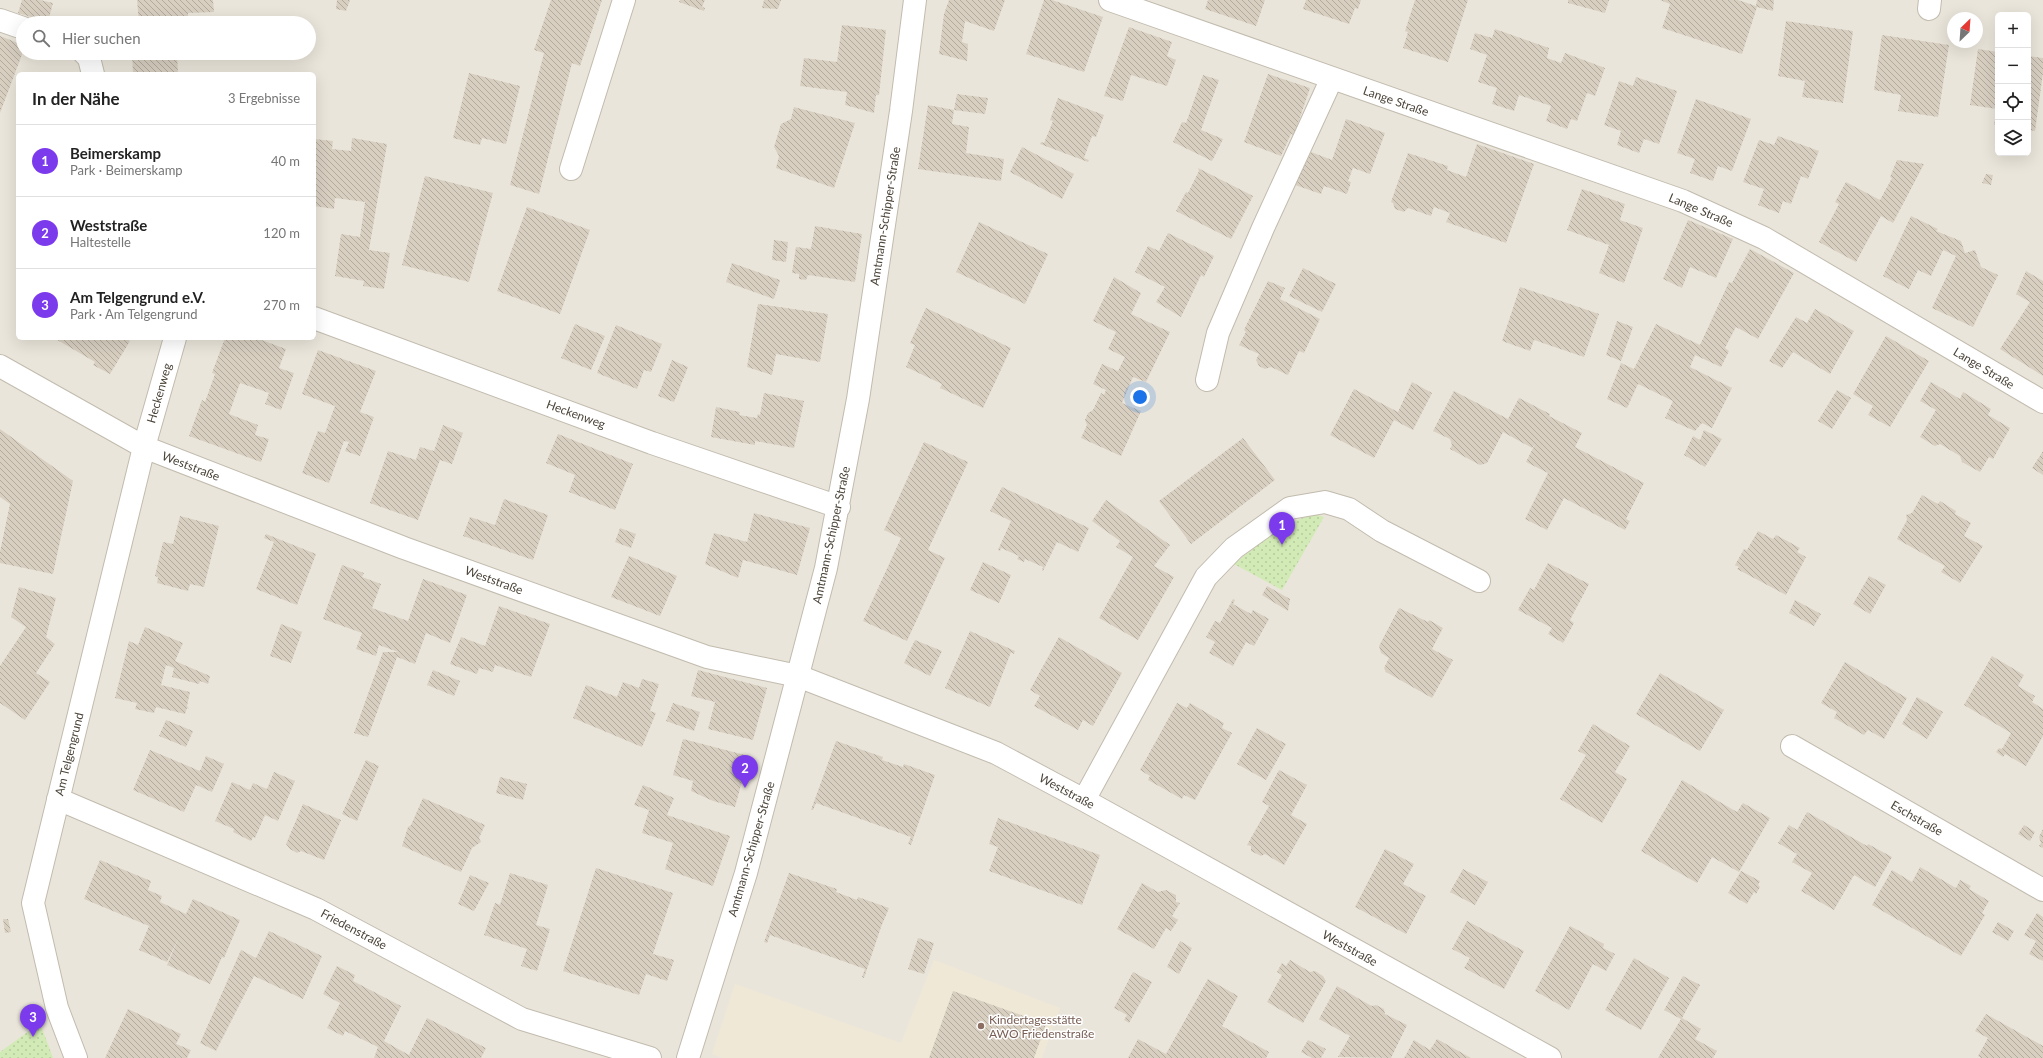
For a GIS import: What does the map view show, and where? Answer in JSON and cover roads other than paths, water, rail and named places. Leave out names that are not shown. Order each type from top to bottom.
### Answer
[{"type":"street","points":[[571,169],[624,0]]},
{"type":"street","name":"Amtmann-Schipper-Straße","points":[[688,1058],[746,873],[826,568],[858,399],[894,158],[915,0]]},
{"type":"street","name":"Lange Straße","points":[[1110,0],[1683,201],[1764,238],[2043,402]]},
{"type":"street","points":[[0,20],[16,26]]},
{"type":"street","points":[[90,60],[92,72]]},
{"type":"street","points":[[1207,380],[1218,333],[1263,228],[1332,78]]},
{"type":"street","name":"Heckenweg","points":[[316,319],[652,443],[838,507]]},
{"type":"street","name":"Heckenweg","points":[[144,447],[173,340]]},
{"type":"street","name":"Weststraße","points":[[0,366],[144,447],[404,548],[708,657],[798,676],[996,753],[1084,800],[1550,1058]]},
{"type":"street","name":"Am Telgengrund","points":[[76,1058],[56,1008],[33,903],[144,447]]},
{"type":"street","points":[[1084,800],[1206,576],[1234,548],[1290,508],[1325,502],[1349,509],[1382,531],[1479,581]]},
{"type":"street","name":"Eschstraße","points":[[1792,746],[2043,890]]},
{"type":"street","name":"Friedenstraße","points":[[58,800],[316,909],[522,1020],[650,1058]]},
{"type":"place","name":"Beimerskamp","points":[[1282,545]]},
{"type":"place","name":"Weststraße","points":[[745,788]]},
{"type":"place","name":"Kindertagesstätte AWO Friedenstraße","points":[[981,1026]]},
{"type":"place","name":"Am Telgengrund e.V.","points":[[33,1037]]}]
